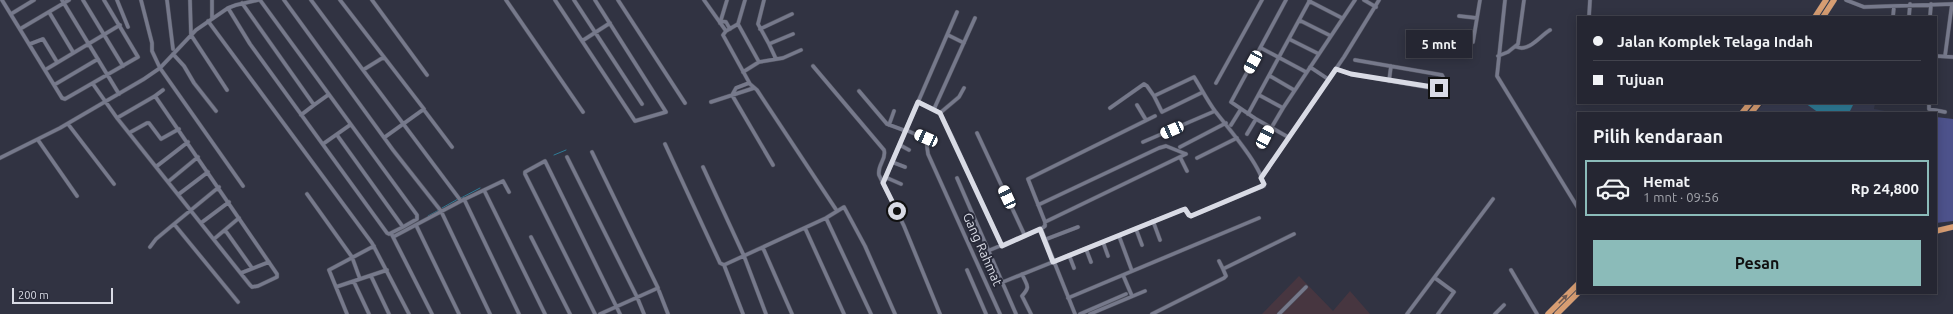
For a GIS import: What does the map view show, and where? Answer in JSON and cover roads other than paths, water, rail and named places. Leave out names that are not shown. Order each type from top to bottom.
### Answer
[{"type":"highway","points":[[1816,16],[1826,0]]},
{"type":"highway","points":[[1824,16],[1834,0]]},
{"type":"highway","points":[[1743,112],[1749,104]]},
{"type":"highway","points":[[1752,112],[1758,104]]},
{"type":"highway","points":[[1937,231],[1953,227]]},
{"type":"highway","points":[[1548,314],[1577,285]]},
{"type":"highway","points":[[1557,314],[1577,294]]},
{"type":"street","points":[[2,0],[54,85],[65,99],[93,84],[138,56],[105,0]]},
{"type":"street","points":[[24,0],[26,4]]},
{"type":"street","points":[[11,14],[34,0]]},
{"type":"street","points":[[20,29],[49,12],[63,1],[69,0]]},
{"type":"street","points":[[83,0],[123,66]]},
{"type":"street","points":[[117,0],[128,27]]},
{"type":"street","points":[[141,0],[152,43],[152,51],[160,68],[243,186]]},
{"type":"street","points":[[167,0],[173,49]]},
{"type":"street","points":[[190,0],[191,35],[227,90]]},
{"type":"street","points":[[212,0],[212,18]]},
{"type":"street","points":[[236,5],[237,0]]},
{"type":"street","points":[[0,158],[68,124],[160,68],[191,35],[212,18],[228,8],[242,3],[259,0],[418,216],[417,219],[392,235]]},
{"type":"street","points":[[284,0],[384,138],[440,210],[490,314]]},
{"type":"street","points":[[311,0],[461,199],[519,314]]},
{"type":"street","points":[[340,0],[452,147]]},
{"type":"street","points":[[372,0],[427,75]]},
{"type":"street","points":[[506,0],[583,112]]},
{"type":"street","points":[[555,0],[635,121],[666,112],[595,0]]},
{"type":"street","points":[[574,0],[642,104]]},
{"type":"street","points":[[618,0],[686,103]]},
{"type":"street","points":[[704,0],[726,31]]},
{"type":"street","points":[[721,22],[727,0]]},
{"type":"street","points":[[745,0],[738,24],[726,31],[723,35],[749,83],[754,88],[837,211]]},
{"type":"street","points":[[1216,83],[1262,0]]},
{"type":"street","points":[[1286,0],[1231,102],[1270,128],[1288,137]]},
{"type":"street","points":[[1260,147],[1294,90],[1355,0]]},
{"type":"street","points":[[1364,0],[1376,7]]},
{"type":"street","points":[[1261,178],[1278,156],[1288,137],[1336,69],[1380,0]]},
{"type":"street","points":[[1431,34],[1473,42],[1480,0]]},
{"type":"street","points":[[1505,0],[1497,76],[1577,206]]},
{"type":"street","points":[[1516,47],[1519,39],[1524,0]]},
{"type":"street","points":[[1589,16],[1590,0]]},
{"type":"street","points":[[1846,0],[1864,7],[1894,6],[1921,2],[1931,4],[1946,2],[1952,4],[1945,56]]},
{"type":"street","points":[[1899,0],[1899,5]]},
{"type":"street","points":[[63,1],[119,94]]},
{"type":"street","points":[[1248,114],[1280,58],[1309,1],[1342,18]]},
{"type":"street","points":[[764,2],[758,24],[776,59]]},
{"type":"street","points":[[242,3],[314,105]]},
{"type":"street","points":[[1909,16],[1910,4]]},
{"type":"street","points":[[1930,16],[1931,4]]},
{"type":"street","points":[[1893,16],[1894,6]]},
{"type":"street","points":[[228,8],[250,44],[301,115],[324,144],[387,233],[392,235],[432,314]]},
{"type":"street","points":[[49,12],[73,52]]},
{"type":"street","points":[[883,183],[957,12]]},
{"type":"street","points":[[760,29],[792,14]]},
{"type":"street","points":[[1459,16],[1477,18]]},
{"type":"street","points":[[934,109],[975,18]]},
{"type":"street","points":[[1299,20],[1331,36]]},
{"type":"street","points":[[208,21],[373,245],[409,314]]},
{"type":"street","points":[[721,22],[726,22],[730,29]]},
{"type":"street","points":[[582,41],[610,23]]},
{"type":"street","points":[[738,24],[759,62]]},
{"type":"street","points":[[45,70],[120,25]]},
{"type":"street","points":[[1498,58],[1516,47],[1520,48],[1529,46],[1550,30]]},
{"type":"street","points":[[769,44],[793,34]]},
{"type":"street","points":[[948,35],[964,43]]},
{"type":"street","points":[[30,44],[43,38],[57,62]]},
{"type":"street","points":[[1289,39],[1319,54]]},
{"type":"street","points":[[1261,48],[1306,72]]},
{"type":"street","points":[[743,72],[759,62],[783,58],[801,50]]},
{"type":"street","points":[[173,54],[184,66],[194,83],[216,112]]},
{"type":"street","points":[[1937,56],[1953,57]]},
{"type":"street","points":[[363,70],[384,57]]},
{"type":"street","points":[[54,85],[98,59]]},
{"type":"street","points":[[1336,69],[1346,73],[1437,89],[1439,88],[1443,77],[1442,75],[1355,60]]},
{"type":"street","points":[[814,66],[884,150],[885,155],[878,170],[904,226],[940,314]]},
{"type":"street","points":[[1389,80],[1391,66]]},
{"type":"street","points":[[1310,67],[1328,79]]},
{"type":"street","points":[[1003,282],[1185,209],[1189,215],[1198,214],[1264,184],[1237,138],[1215,111],[1192,76],[1154,96]]},
{"type":"street","points":[[1270,76],[1294,90]]},
{"type":"street","points":[[711,102],[732,93],[749,83]]},
{"type":"street","points":[[93,84],[117,118],[252,286],[258,286],[277,277],[269,262],[156,96]]},
{"type":"street","points":[[1110,108],[1144,84],[1154,96],[1162,112],[1203,92]]},
{"type":"street","points":[[732,93],[754,88]]},
{"type":"street","points":[[940,113],[959,97],[964,88]]},
{"type":"street","points":[[117,118],[156,96],[163,90]]},
{"type":"street","points":[[859,91],[889,125],[906,131]]},
{"type":"street","points":[[732,93],[773,165]]},
{"type":"street","points":[[1259,94],[1283,108]]},
{"type":"street","points":[[301,115],[328,95]]},
{"type":"street","points":[[918,102],[940,113],[1002,246]]},
{"type":"street","points":[[1929,104],[1928,109],[1945,112]]},
{"type":"street","points":[[1137,105],[1146,120]]},
{"type":"street","points":[[384,138],[424,110]]},
{"type":"street","points":[[1231,125],[1241,110]]},
{"type":"street","points":[[889,125],[894,111]]},
{"type":"street","points":[[1143,142],[1215,111]]},
{"type":"street","points":[[990,250],[1045,226],[1045,222],[1028,179],[1155,116]]},
{"type":"street","points":[[1247,134],[1256,119]]},
{"type":"street","points":[[129,133],[148,123],[161,139],[179,129]]},
{"type":"street","points":[[1180,147],[1226,123]]},
{"type":"street","points":[[68,124],[114,184]]},
{"type":"street","points":[[324,144],[350,125]]},
{"type":"street","name":"Gang Rahmat","points":[[906,131],[926,139],[927,152],[947,193],[1000,314]]},
{"type":"street","points":[[977,133],[1025,236]]},
{"type":"street","points":[[337,135],[403,227]]},
{"type":"street","points":[[1198,158],[1237,138]]},
{"type":"street","points":[[38,140],[77,196]]},
{"type":"street","points":[[157,166],[188,142]]},
{"type":"street","points":[[665,144],[720,262],[724,266],[743,314]]},
{"type":"street","points":[[900,145],[909,150]]},
{"type":"street","points":[[1038,205],[1159,148],[1166,146],[1186,154],[1045,222]]},
{"type":"street","points":[[592,152],[658,288],[600,314]]},
{"type":"street","points":[[1180,156],[1187,171]]},
{"type":"street","points":[[567,157],[638,297],[644,314]]},
{"type":"street","points":[[169,181],[198,158]]},
{"type":"street","points":[[595,314],[525,174],[525,172],[545,161],[620,314]]},
{"type":"street","points":[[892,162],[905,167]]},
{"type":"street","points":[[704,167],[744,256],[766,314]]},
{"type":"street","points":[[179,194],[208,172]]},
{"type":"street","points":[[885,177],[901,184]]},
{"type":"street","points":[[958,178],[1016,314]]},
{"type":"street","points":[[392,235],[416,225],[461,199],[503,181],[509,192]]},
{"type":"street","points":[[150,247],[156,238],[218,188]]},
{"type":"street","points":[[484,190],[545,314]]},
{"type":"street","points":[[307,194],[352,256],[360,279]]},
{"type":"street","points":[[1407,314],[1493,199]]},
{"type":"street","points":[[201,222],[228,202]]},
{"type":"street","points":[[724,266],[826,218],[844,207],[847,210],[883,284],[895,314]]},
{"type":"street","points":[[214,239],[239,218]]},
{"type":"street","points":[[826,218],[871,314]]},
{"type":"street","points":[[1068,298],[1259,218]]},
{"type":"street","points":[[1153,221],[1160,240]]},
{"type":"street","points":[[174,224],[238,302]]},
{"type":"street","points":[[416,225],[459,314]]},
{"type":"street","points":[[805,228],[844,314]]},
{"type":"street","points":[[1044,240],[1078,228]]},
{"type":"street","points":[[1040,229],[1075,314]]},
{"type":"street","points":[[1136,229],[1142,245]]},
{"type":"street","points":[[225,230],[252,268]]},
{"type":"street","points":[[1223,269],[1294,234]]},
{"type":"street","points":[[1119,236],[1132,271]]},
{"type":"street","points":[[531,237],[570,314]]},
{"type":"street","points":[[1103,242],[1108,256]]},
{"type":"street","points":[[347,314],[329,270],[373,245]]},
{"type":"street","points":[[763,248],[792,314]]},
{"type":"street","points":[[1086,249],[1091,262]]},
{"type":"street","points":[[1069,255],[1074,268]]},
{"type":"street","points":[[1152,314],[1224,278],[1226,276],[1219,261]]},
{"type":"street","points":[[241,273],[269,262]]},
{"type":"street","points":[[336,287],[386,270]]},
{"type":"street","points":[[968,270],[986,314]]},
{"type":"street","points":[[1511,270],[1537,314]]},
{"type":"street","points":[[1022,274],[1028,288],[1022,296],[1031,314]]},
{"type":"street","points":[[1123,275],[1132,296]]},
{"type":"street","points":[[371,276],[389,314]]},
{"type":"street","points":[[1435,278],[1454,292],[1439,314]]},
{"type":"street","points":[[354,282],[369,314]]},
{"type":"street","points":[[1279,314],[1306,287]]},
{"type":"street","points":[[659,291],[668,314]]},
{"type":"street","points":[[1090,314],[1145,291]]},
{"type":"street","points":[[1080,314],[1126,294]]},
{"type":"street","points":[[1495,314],[1504,305]]},
{"type":"waterway","points":[[554,155],[566,150]]},
{"type":"waterway","points":[[461,198],[480,188]]},
{"type":"waterway","points":[[442,208],[458,199]]},
{"type":"waterway","points":[[428,216],[439,210]]}]
